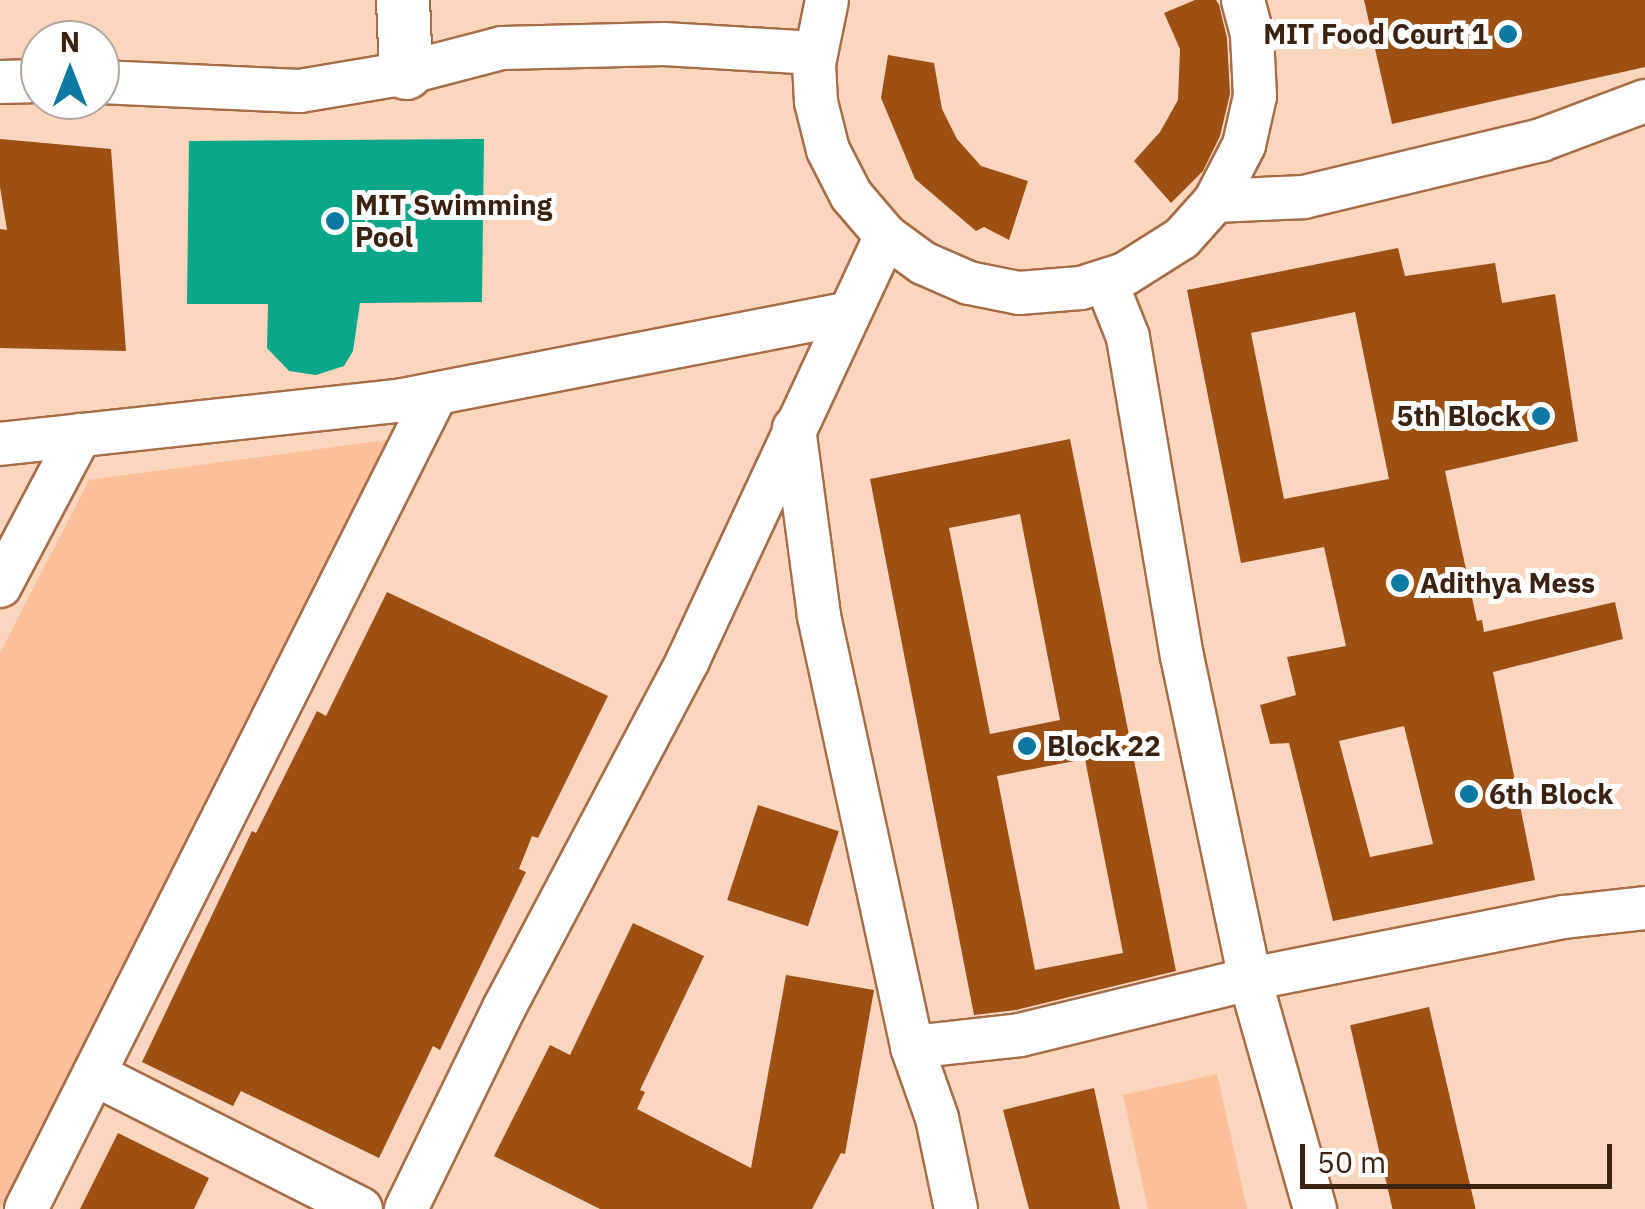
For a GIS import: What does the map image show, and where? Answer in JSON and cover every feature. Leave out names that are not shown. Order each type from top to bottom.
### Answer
[{"type":"street","points":[[403,0],[406,73]]},
{"type":"street","points":[[827,0],[816,53],[816,102],[828,150],[851,195],[886,236],[934,270],[982,287],[1044,293],[1106,282],[1162,254],[1215,201],[1244,145],[1255,96],[1254,45],[1243,0]]},
{"type":"street","points":[[120,83],[300,91],[406,73],[502,48],[664,44],[816,53]]},
{"type":"street","points":[[1215,201],[1304,198],[1540,140],[1645,101]]},
{"type":"street","points":[[406,1209],[513,990],[688,660],[846,314],[886,236]]},
{"type":"street","points":[[1106,282],[1128,338],[1182,657],[1250,979],[1316,1209]]},
{"type":"street","points":[[0,444],[436,394],[846,314]]},
{"type":"street","points":[[26,1209],[436,394]]},
{"type":"street","points":[[794,428],[819,616],[912,1047],[937,1118],[956,1209]]},
{"type":"street","points":[[0,586],[80,435]]},
{"type":"street","points":[[912,1047],[1020,1035],[1250,979],[1564,917],[1645,908]]},
{"type":"street","points":[[94,1074],[361,1209]]},
{"type":"shaded area","points":[[387,440],[24,1170],[0,1209],[0,653],[89,480]]},
{"type":"shaded area","points":[[1217,1074],[1247,1209],[1148,1209],[1123,1095]]},
{"type":"water","name":"MIT Swimming Pool","points":[[484,139],[482,302],[360,303],[353,351],[344,366],[316,375],[289,371],[267,348],[268,304],[187,304],[189,141]]},
{"type":"building","points":[[1195,0],[1216,0],[1219,5],[1227,38],[1230,94],[1220,136],[1203,171],[1171,203],[1134,161],[1160,132],[1178,100],[1180,49],[1164,13]]},
{"type":"building","name":"MIT Food Court 1","points":[[1364,0],[1645,0],[1645,67],[1392,124]]},
{"type":"building","points":[[888,55],[934,63],[942,109],[957,139],[981,166],[1028,181],[1009,240],[984,227],[976,231],[915,179],[881,98]]},
{"type":"building","points":[[0,139],[111,149],[126,351],[0,348],[0,229],[7,230],[0,187]]},
{"type":"building","points":[[1398,248],[1405,276],[1495,263],[1502,303],[1555,294],[1578,441],[1445,471],[1477,621],[1482,620],[1484,632],[1615,602],[1623,639],[1493,672],[1535,880],[1333,921],[1289,743],[1270,744],[1260,705],[1296,695],[1287,657],[1346,646],[1324,547],[1241,563],[1187,290]],"holes":[[[1355,312],[1389,479],[1284,499],[1251,333]],[[1404,726],[1433,844],[1370,857],[1339,741]]]},
{"type":"building","name":"Block 22","points":[[1070,439],[1176,971],[1016,1010],[974,1015],[870,479]],"holes":[[[1020,514],[1060,720],[990,734],[949,528]],[[1085,759],[1123,953],[1035,970],[997,776]]]},
{"type":"building","points":[[387,592],[608,696],[538,838],[532,836],[519,869],[526,872],[440,1050],[433,1046],[379,1158],[241,1091],[233,1106],[142,1062],[252,831],[256,833],[317,711],[326,716]]},
{"type":"building","points":[[758,805],[839,831],[808,926],[727,900]]},
{"type":"building","points":[[633,923],[704,956],[640,1090],[645,1092],[637,1109],[751,1168],[786,975],[874,990],[845,1154],[841,1153],[812,1209],[600,1209],[494,1156],[550,1045],[570,1055]]},
{"type":"building","points":[[1429,1007],[1476,1209],[1393,1209],[1350,1025]]},
{"type":"building","points":[[1094,1088],[1120,1209],[1029,1209],[1003,1110]]},
{"type":"building","points":[[118,1133],[209,1178],[194,1209],[80,1209]]},
{"type":"place","name":"MIT Food Court 1","points":[[1508,34]]},
{"type":"place","name":"MIT Swimming Pool","points":[[335,221]]},
{"type":"place","name":"5th Block","points":[[1541,416]]},
{"type":"place","name":"Adithya Mess","points":[[1400,583]]},
{"type":"place","name":"Block 22","points":[[1027,746]]},
{"type":"place","name":"6th Block","points":[[1469,794]]}]
